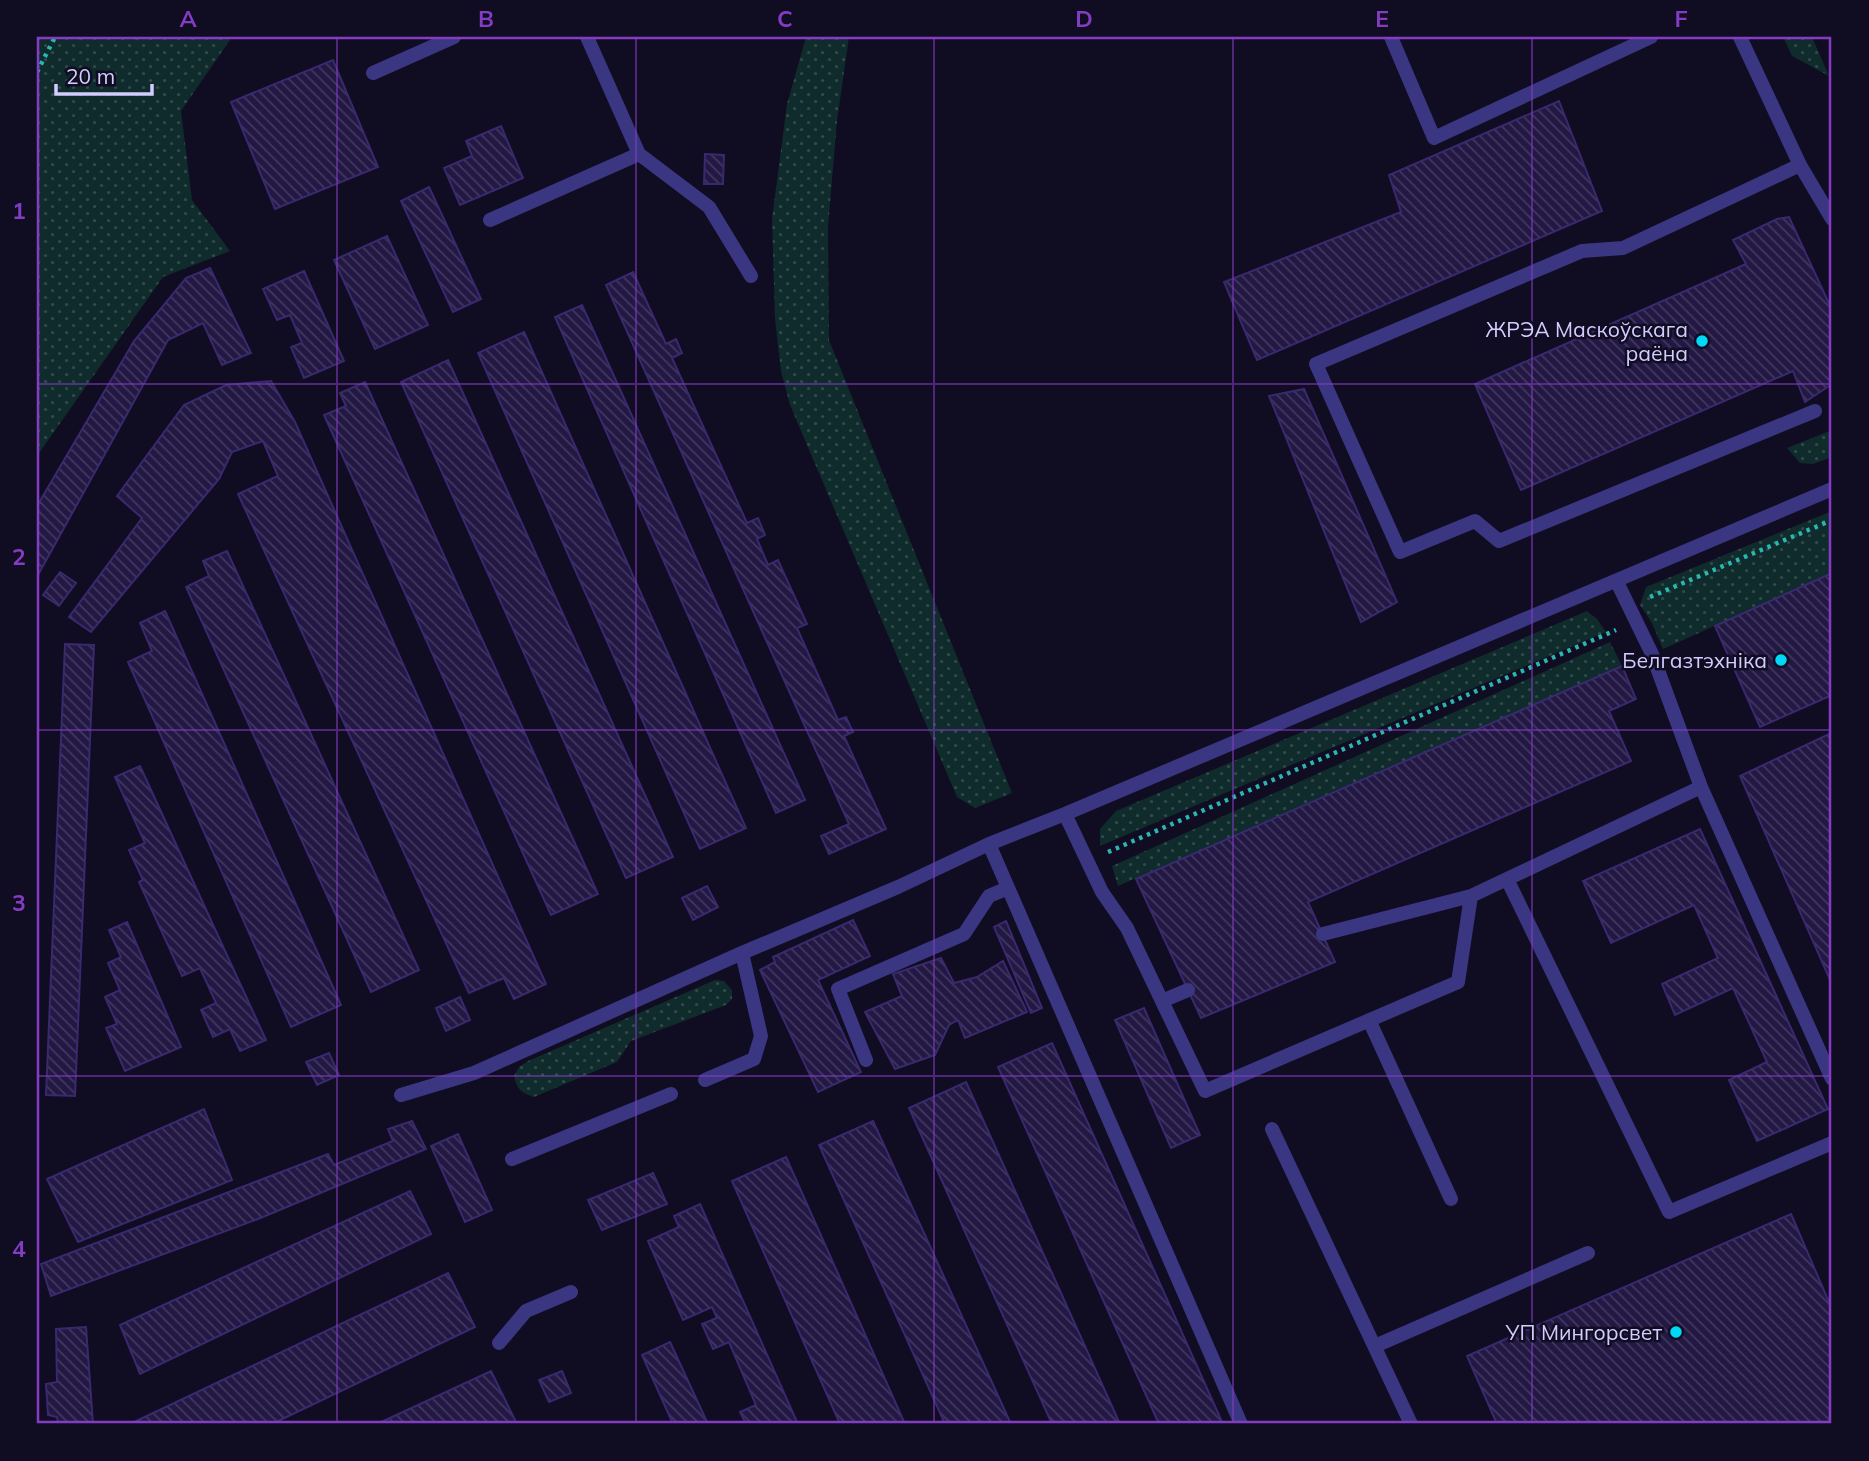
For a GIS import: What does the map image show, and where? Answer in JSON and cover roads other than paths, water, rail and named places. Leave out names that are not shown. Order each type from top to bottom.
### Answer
[{"type":"lane","points":[[373,73],[454,37]]},
{"type":"lane","points":[[587,37],[639,154],[709,207],[751,276]]},
{"type":"lane","points":[[1391,37],[1434,138],[1651,37]]},
{"type":"lane","points":[[1740,37],[1801,165],[1832,219]]},
{"type":"lane","points":[[490,220],[639,154]]},
{"type":"lane","points":[[1801,165],[1623,248],[1582,251],[1316,364],[1400,552],[1475,522],[1499,541],[1815,411]]},
{"type":"lane","points":[[401,1095],[474,1073],[742,953],[898,887],[989,844],[1617,582],[1832,489]]},
{"type":"lane","points":[[1617,582],[1651,654],[1701,787],[1832,1079]]},
{"type":"lane","points":[[1323,934],[1471,896],[1701,787]]},
{"type":"lane","points":[[1065,814],[1102,892],[1126,928],[1205,1091],[1458,982],[1471,896]]},
{"type":"lane","points":[[989,844],[1241,1424]]},
{"type":"lane","points":[[1507,879],[1669,1212],[1832,1143]]},
{"type":"lane","points":[[866,1060],[838,989],[964,934],[989,896],[1008,888]]},
{"type":"lane","points":[[705,1080],[754,1059],[761,1035],[742,953]]},
{"type":"lane","points":[[1162,1001],[1188,990]]},
{"type":"lane","points":[[1369,1020],[1451,1199]]},
{"type":"lane","points":[[512,1159],[671,1094]]},
{"type":"lane","points":[[1272,1129],[1411,1424]]},
{"type":"lane","points":[[1374,1346],[1588,1253]]},
{"type":"lane","points":[[499,1343],[526,1311],[571,1292]]},
{"type":"place","name":"ЖРЭА Маскоўскага раёна","points":[[1702,341]]},
{"type":"place","name":"Белгазтэхніка","points":[[1781,660]]},
{"type":"place","name":"УП Мингорсвет","points":[[1676,1332]]}]
